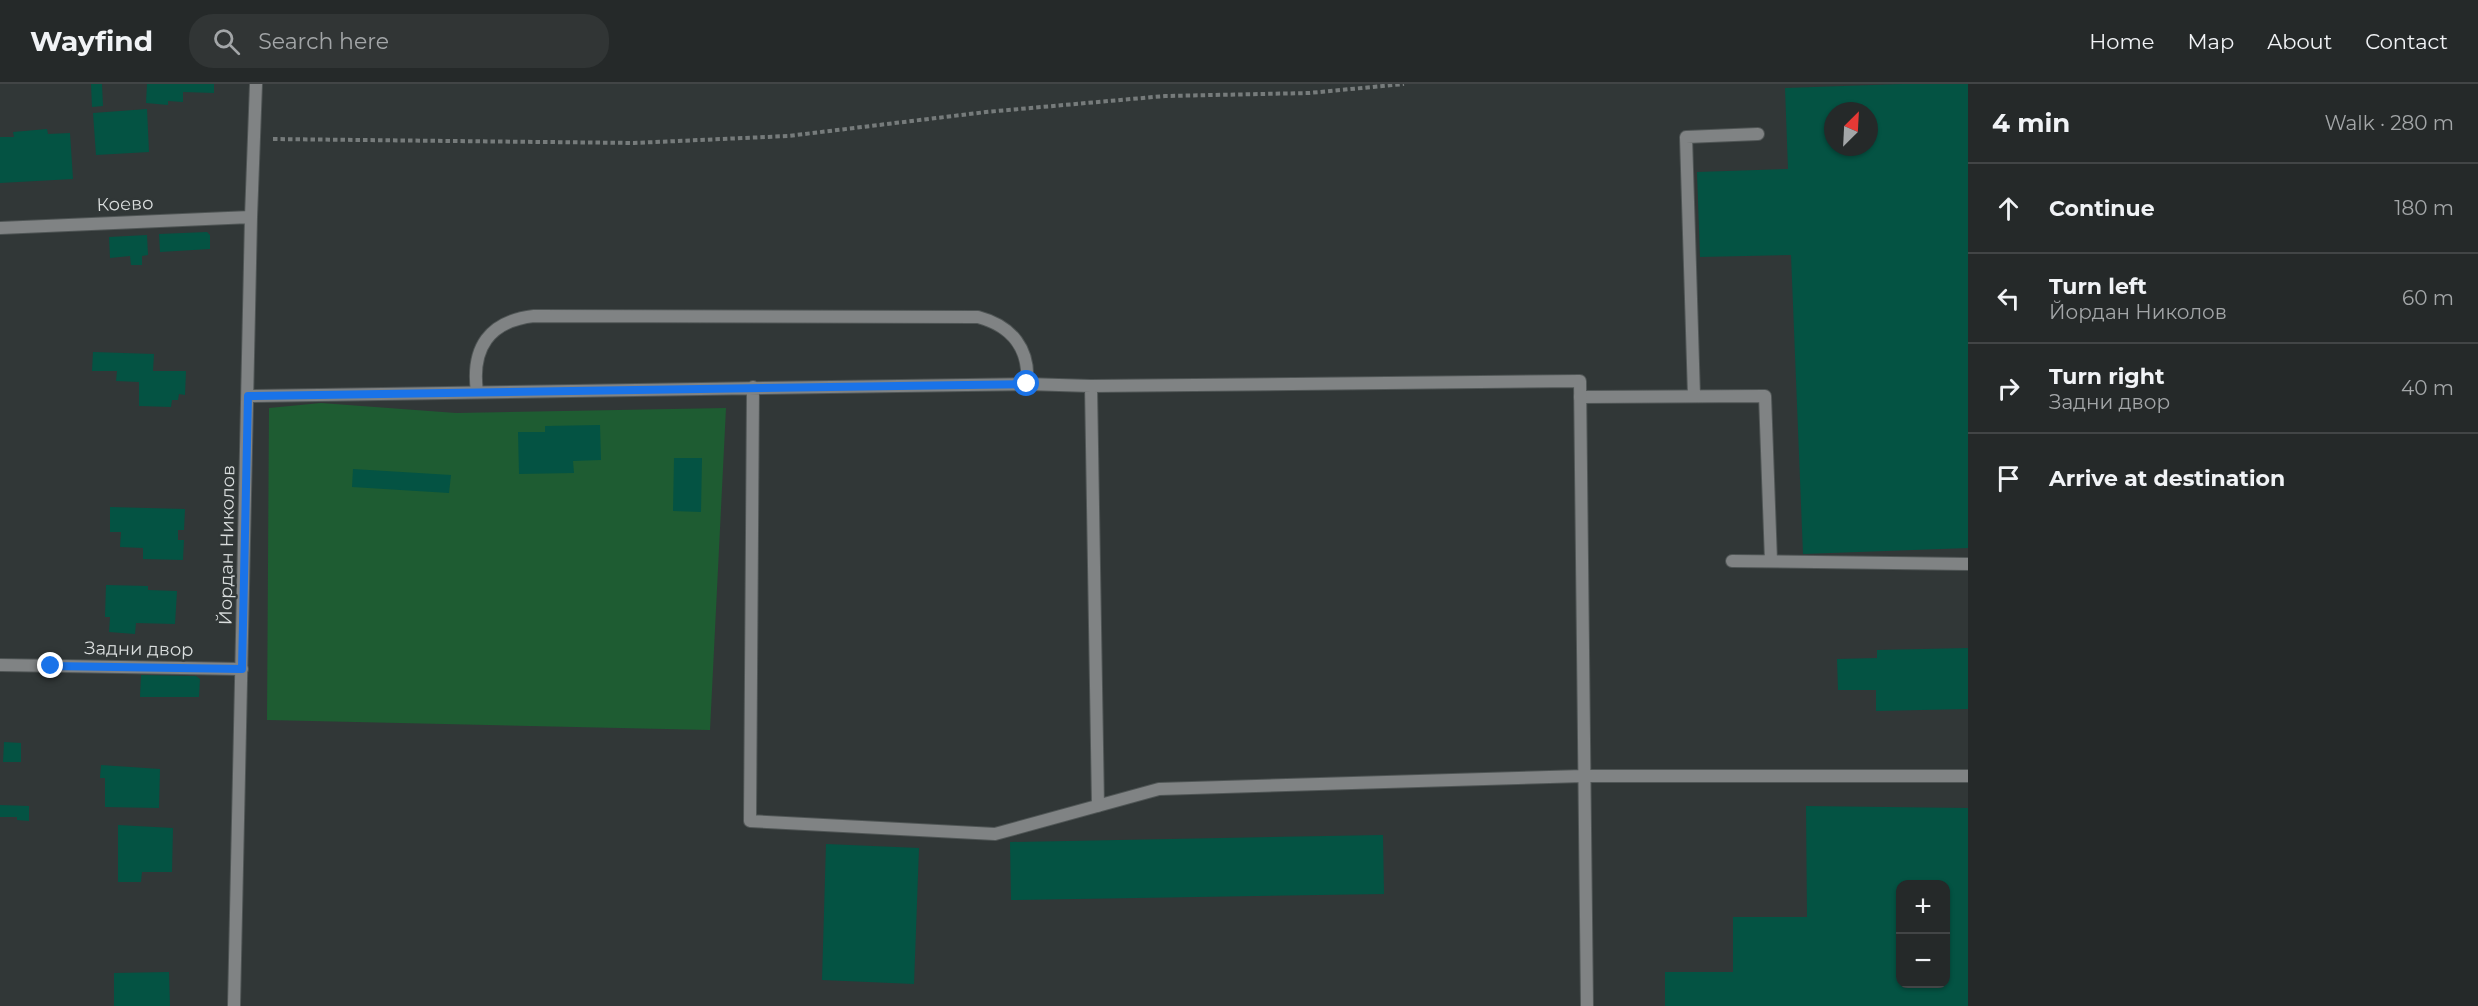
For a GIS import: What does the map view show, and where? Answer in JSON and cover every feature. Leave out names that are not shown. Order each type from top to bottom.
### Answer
[{"type":"street","name":"Йордан Николов","points":[[234,1006],[251,217],[256,84]]},
{"type":"street","points":[[1694,396],[1686,137],[1758,134]]},
{"type":"street","name":"Коево","points":[[0,228],[251,217]]},
{"type":"street","points":[[477,392],[474,373],[478,354],[488,338],[500,326],[517,318],[534,316],[978,317],[993,321],[1008,330],[1020,344],[1026,356],[1027,384]]},
{"type":"street","points":[[248,396],[753,387],[1580,381],[1587,1006]]},
{"type":"street","points":[[1091,386],[1098,806]]},
{"type":"street","points":[[753,387],[750,821],[995,834],[1159,789],[1583,776],[1968,776]]},
{"type":"street","points":[[1580,396],[1765,396],[1771,561]]},
{"type":"street","points":[[1732,561],[1968,564]]},
{"type":"street","name":"Задни двор","points":[[0,665],[242,669]]},
{"type":"path","points":[[254,139],[634,143],[788,136],[986,112],[1165,96],[1309,93],[1404,84]]},
{"type":"green space","points":[[321,403],[456,413],[726,408],[710,730],[267,720],[269,408]]},
{"type":"building","points":[[91,84],[102,84],[103,106],[92,107]]},
{"type":"building","points":[[147,84],[214,84],[214,93],[183,92],[183,102],[168,101],[168,105],[146,103]]},
{"type":"building","points":[[1968,84],[1968,548],[1803,554],[1791,255],[1700,257],[1697,172],[1788,169],[1785,88]]},
{"type":"building","points":[[147,109],[149,152],[96,155],[93,113]]},
{"type":"building","points":[[47,129],[48,134],[70,133],[73,179],[0,183],[0,137],[14,137],[13,132]]},
{"type":"building","points":[[207,232],[210,235],[210,249],[160,252],[159,234]]},
{"type":"building","points":[[147,235],[148,255],[142,256],[142,265],[131,265],[130,256],[110,258],[109,237]]},
{"type":"building","points":[[93,352],[154,354],[153,371],[186,371],[185,395],[179,394],[178,400],[172,400],[171,407],[139,406],[139,382],[116,381],[117,371],[92,371]]},
{"type":"building","points":[[600,425],[601,460],[573,461],[574,473],[519,474],[518,432],[545,432],[545,426]]},
{"type":"building","points":[[674,458],[702,458],[701,512],[673,511]]},
{"type":"building","points":[[353,469],[451,475],[449,493],[352,487]]},
{"type":"building","points":[[110,507],[185,509],[184,530],[178,530],[178,540],[184,540],[183,560],[143,559],[143,548],[120,547],[121,532],[110,532]]},
{"type":"building","points":[[106,585],[148,586],[148,590],[177,591],[175,624],[136,623],[135,634],[109,632],[110,617],[105,617]]},
{"type":"building","points":[[1968,648],[1968,709],[1876,711],[1876,690],[1838,690],[1837,659],[1877,658],[1877,650]]},
{"type":"building","points":[[141,675],[196,676],[200,679],[199,697],[140,697]]},
{"type":"building","points":[[4,742],[21,743],[21,762],[3,762]]},
{"type":"building","points":[[101,765],[160,769],[159,808],[105,807],[105,778],[100,778]]},
{"type":"building","points":[[0,805],[29,806],[29,821],[17,820],[17,817],[0,817]]},
{"type":"building","points":[[1806,806],[1968,808],[1968,1006],[1665,1006],[1665,972],[1733,972],[1733,917],[1807,917]]},
{"type":"building","points":[[118,825],[173,828],[172,872],[142,872],[141,882],[118,882]]},
{"type":"building","points":[[1383,835],[1384,894],[1011,900],[1010,842]]},
{"type":"building","points":[[826,844],[919,848],[914,984],[822,980]]},
{"type":"building","points":[[169,972],[170,1006],[114,1006],[114,973]]},
{"type":"route","points":[[51,666],[242,669],[248,396],[1027,384]]}]
